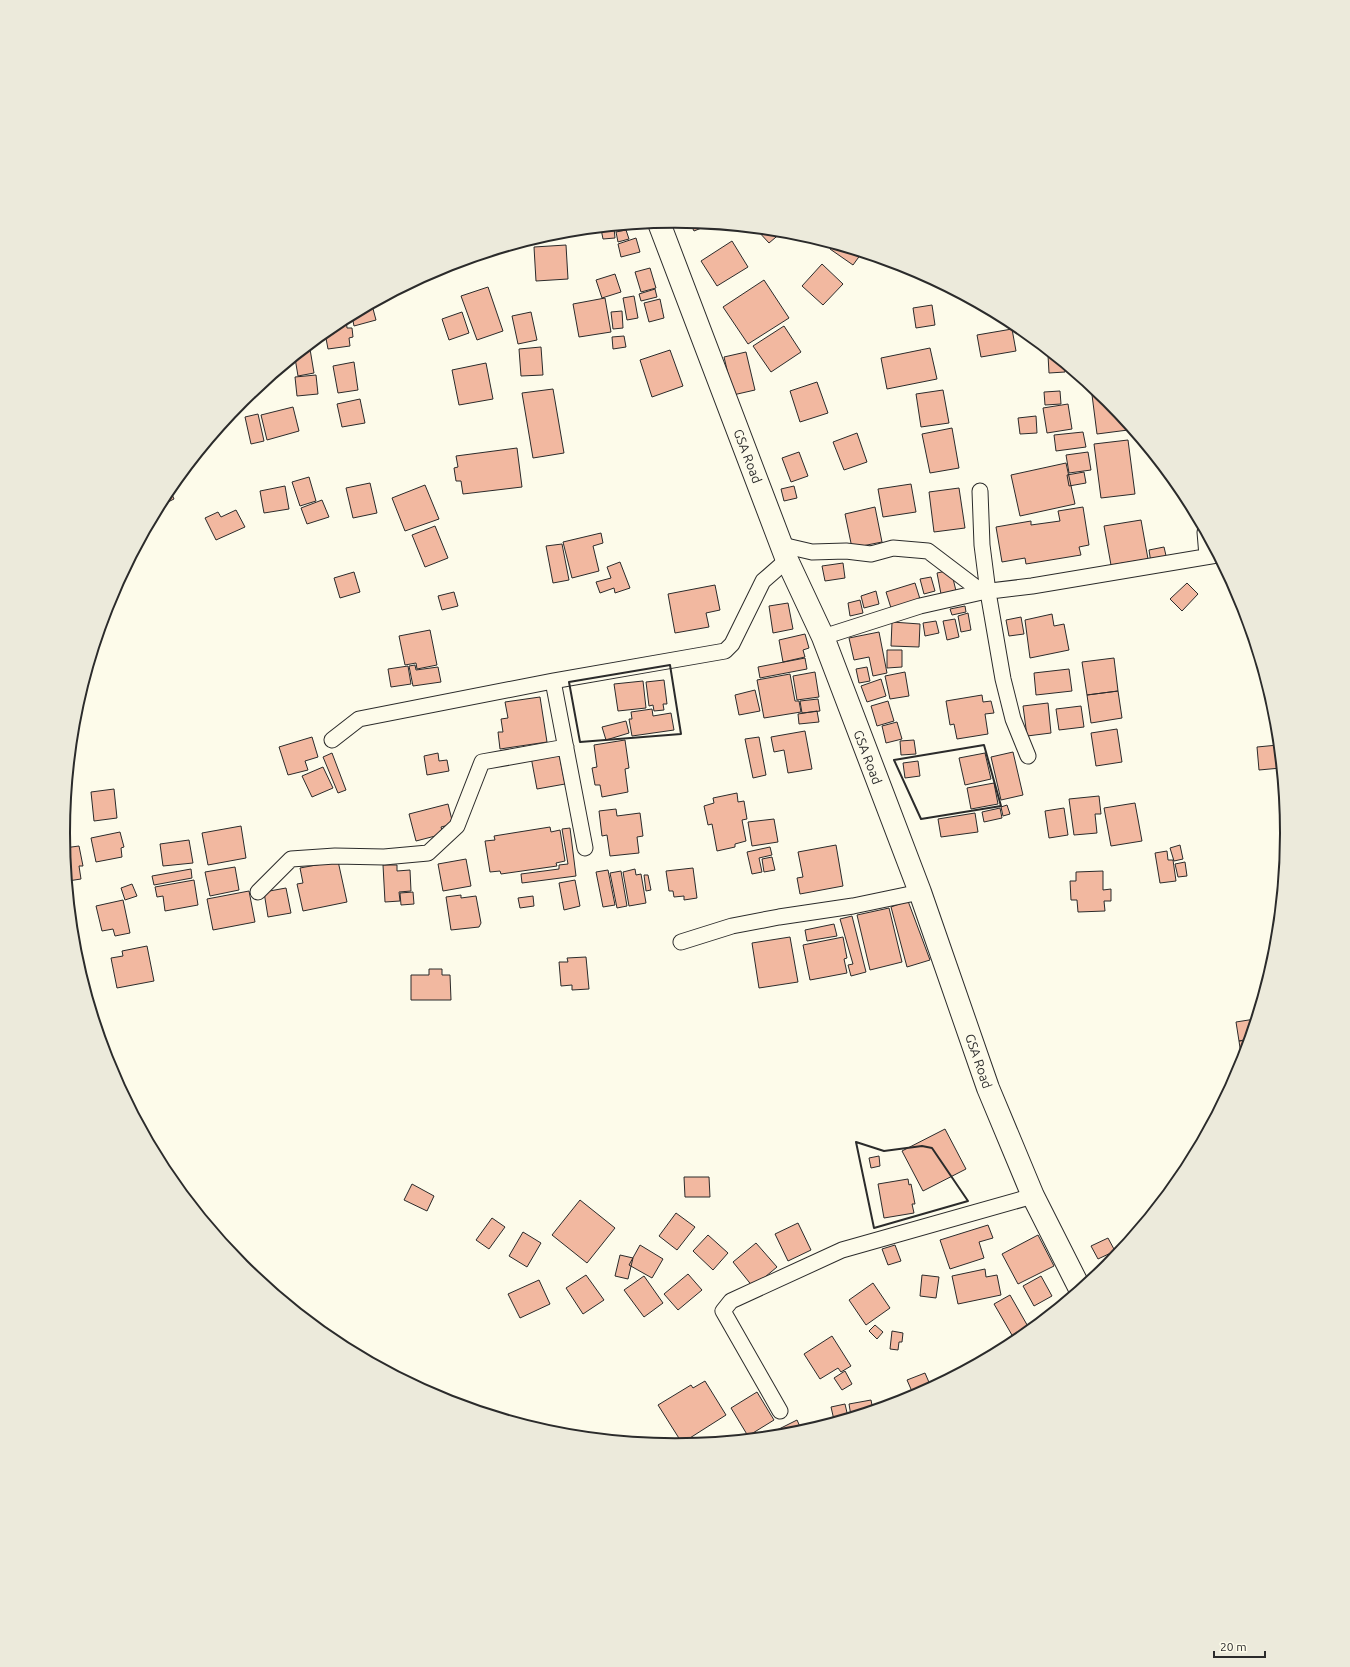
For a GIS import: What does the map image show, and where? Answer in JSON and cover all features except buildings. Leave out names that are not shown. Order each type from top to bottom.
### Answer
[{"type":"street","name":"GSA Road","points":[[661,229],[784,552],[823,637],[920,892],[988,1088],[1033,1196],[1078,1285]]},
{"type":"street","points":[[980,491],[985,592],[1013,719],[1028,756]]},
{"type":"street","points":[[332,740],[359,720],[553,681],[725,650],[732,644],[763,581],[784,552],[846,551],[871,554],[894,548],[928,551],[985,592]]},
{"type":"street","points":[[823,637],[920,606],[985,592],[1032,586],[1212,556]]},
{"type":"street","points":[[553,681],[585,848]]},
{"type":"street","points":[[258,892],[291,859],[335,856],[384,857],[428,853],[457,826],[482,762],[566,747]]},
{"type":"street","points":[[681,942],[732,926],[779,917],[853,906],[920,892]]},
{"type":"street","points":[[780,1411],[723,1311],[731,1301],[842,1250],[1033,1196]]},
{"type":"wall","points":[[670,665],[681,734],[580,742],[569,682],[670,665]]},
{"type":"wall","points":[[984,745],[1001,806],[921,819],[894,760],[984,745]]},
{"type":"wall","points":[[856,1142],[884,1151],[922,1146],[932,1148],[968,1201],[874,1228],[856,1142]]}]
